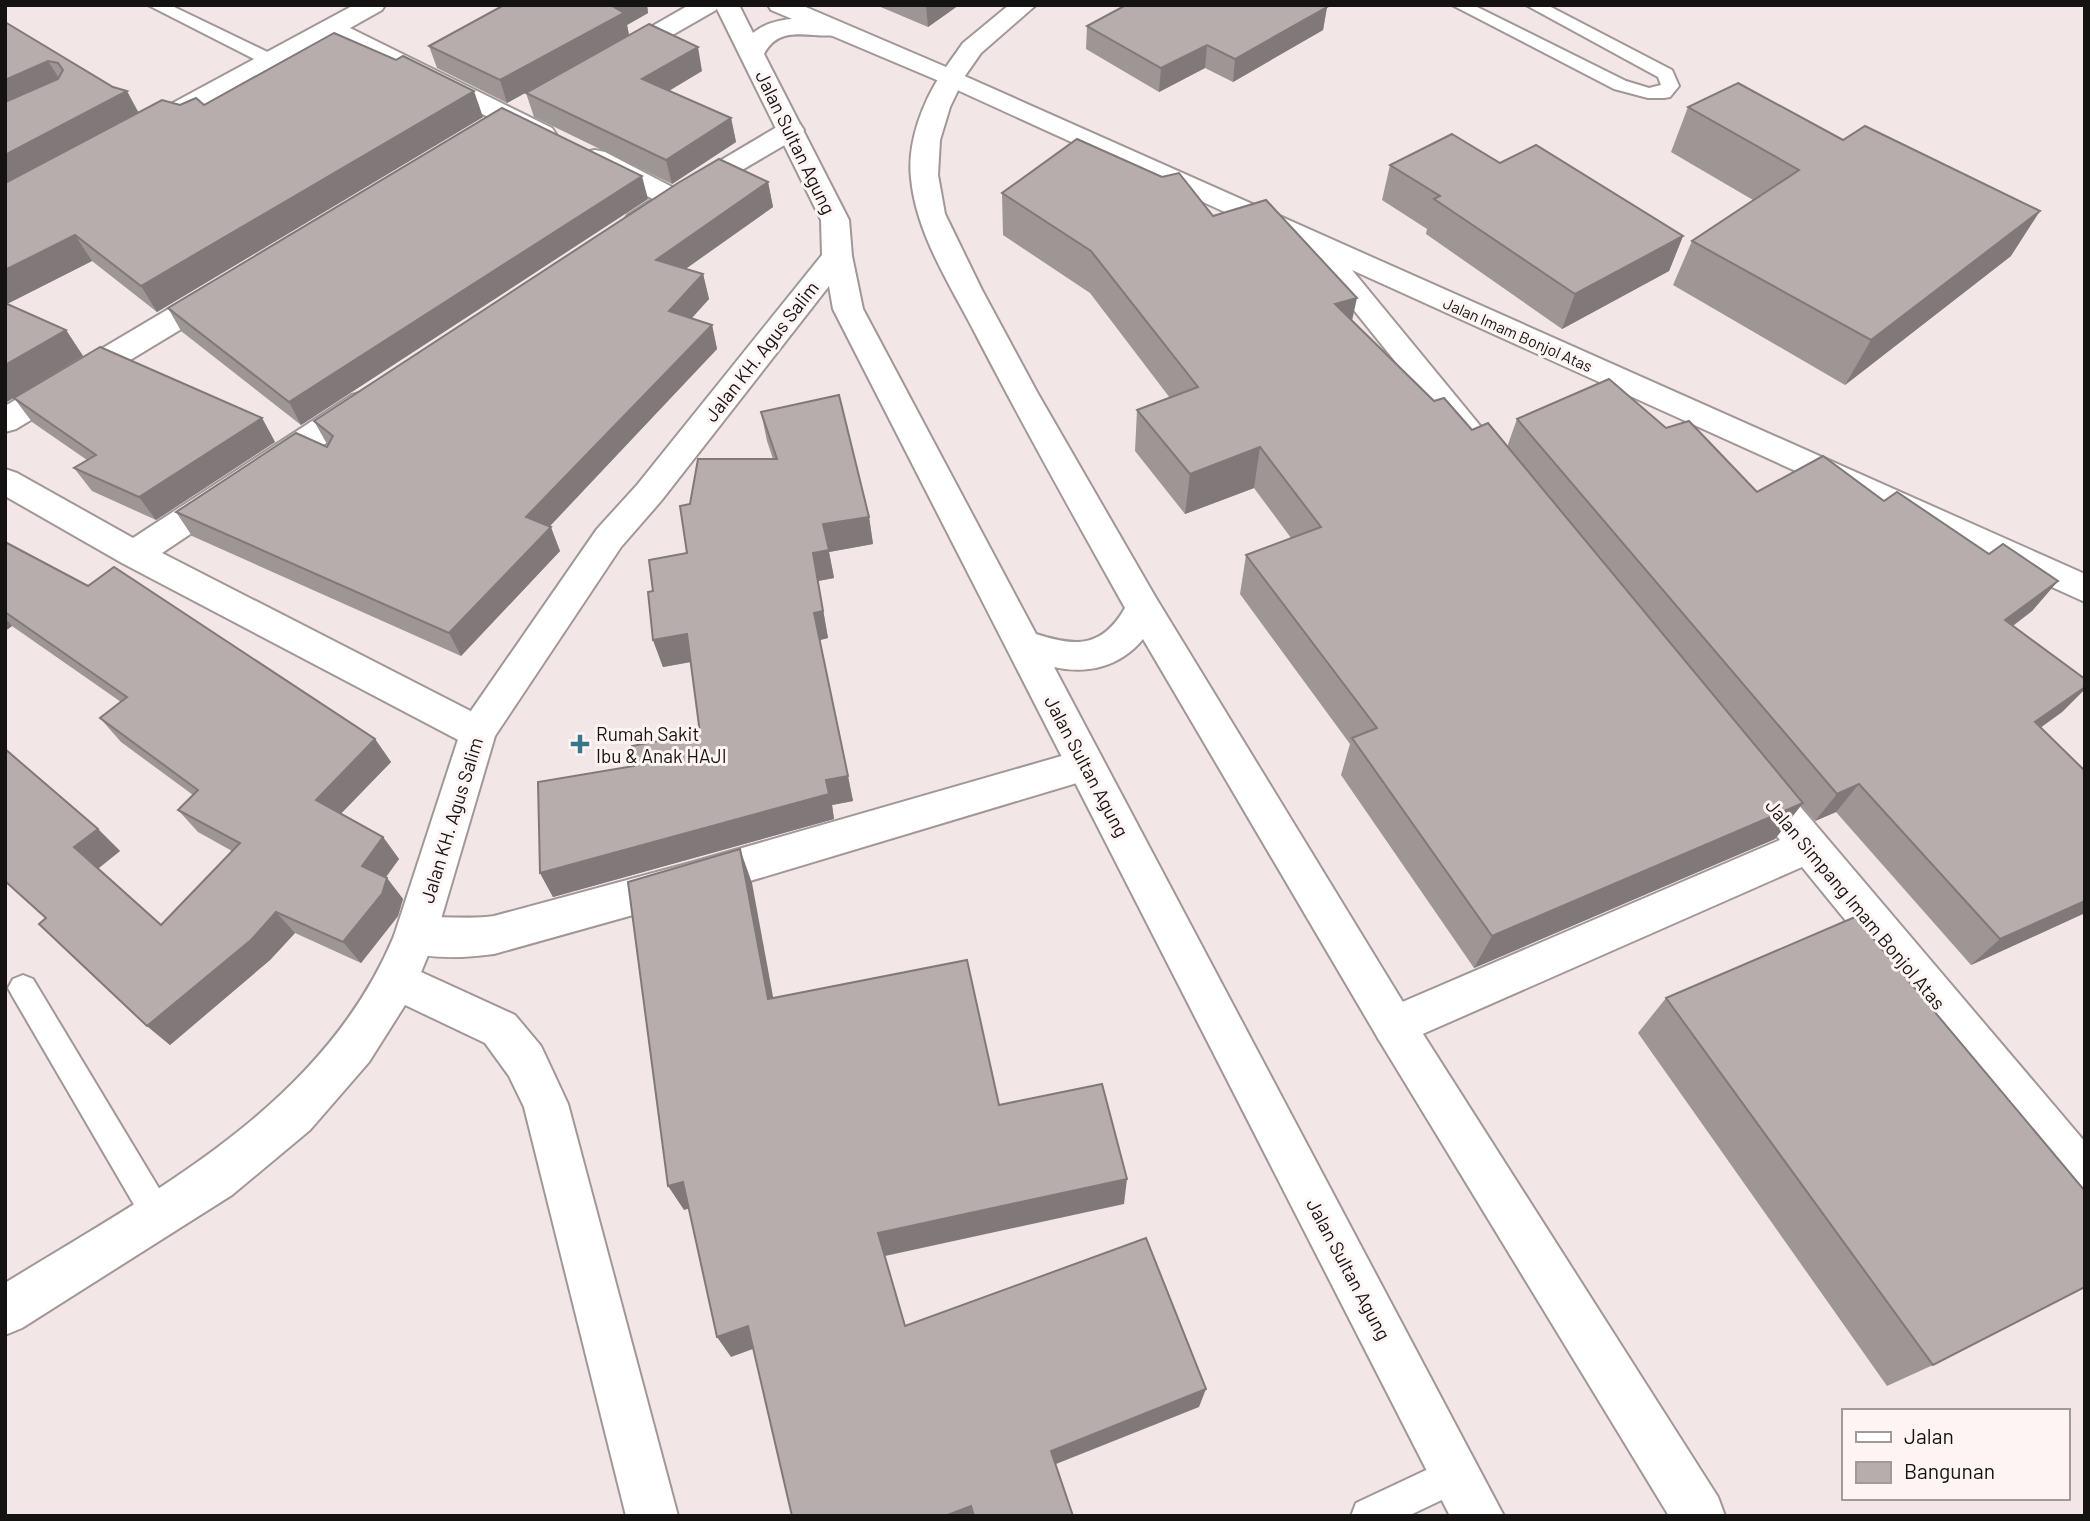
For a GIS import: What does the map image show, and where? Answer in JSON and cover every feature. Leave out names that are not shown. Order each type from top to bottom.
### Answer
[{"type":"street","points":[[126,139],[373,5]]},
{"type":"street","points":[[602,64],[708,5]]},
{"type":"street","name":"Jalan Sultan Agung","points":[[727,5],[835,220],[837,256],[848,309],[1478,1516]]},
{"type":"street","name":"Jalan Imam Bonjol Atas","points":[[780,5],[1310,238],[2085,589]]},
{"type":"street","points":[[1024,5],[972,48],[951,78],[937,107],[927,140],[924,175],[931,214],[1021,392],[1143,608],[1394,1026],[1699,1516]]},
{"type":"street","points":[[331,28],[508,118],[646,183],[672,199]]},
{"type":"street","points":[[752,54],[755,44],[762,36],[777,29],[834,29]]},
{"type":"street","points":[[615,237],[672,199],[791,130]]},
{"type":"street","points":[[1310,238],[1494,462]]},
{"type":"street","name":"Jalan KH. Agus Salim","points":[[5,1311],[216,1179],[295,1115],[353,1048],[397,980],[415,936],[477,732],[609,538],[649,494],[837,256]]},
{"type":"street","points":[[5,421],[245,276]]},
{"type":"street","points":[[134,554],[386,388]]},
{"type":"street","points":[[5,481],[134,554],[477,732]]},
{"type":"street","points":[[1024,644],[1054,655],[1078,658],[1103,652],[1122,643],[1135,626],[1143,608]]},
{"type":"street","name":"Jalan Simpang Imam Bonjol Atas","points":[[1730,750],[2085,1178]]},
{"type":"street","points":[[415,936],[474,938],[494,934],[690,881],[1086,765]]},
{"type":"street","points":[[1394,1026],[1808,846]]},
{"type":"street","points":[[397,980],[500,1029],[525,1061],[546,1104],[652,1516]]},
{"type":"lane","points":[[156,5],[272,61]]},
{"type":"lane","points":[[1460,5],[1620,85],[1648,93],[1664,93],[1670,86],[1667,74],[1534,5]]},
{"type":"lane","points":[[23,988],[159,1216]]},
{"type":"lane","points":[[1369,1516],[1456,1474]]},
{"type":"building","points":[[504,5],[617,5],[614,7],[624,13],[500,80],[429,46]]},
{"type":"building","points":[[1126,5],[1327,7],[1235,59],[1207,45],[1161,68],[1087,26]]},
{"type":"building","points":[[5,22],[113,87],[127,91],[5,155],[5,102],[58,79],[63,70],[58,63],[48,61],[5,80]]},
{"type":"building","points":[[649,24],[698,47],[642,79],[731,118],[666,160],[526,93]]},
{"type":"building","points":[[334,33],[396,60],[403,56],[474,91],[141,286],[75,235],[5,270],[5,183],[162,100],[180,105],[196,98],[204,105]]},
{"type":"building","points":[[1738,83],[1843,140],[1865,126],[2040,211],[1871,340],[1692,241],[1799,170],[1688,107]]},
{"type":"building","points":[[502,108],[642,176],[289,402],[168,308]]},
{"type":"building","points":[[1452,134],[1500,163],[1536,145],[1683,236],[1575,294],[1434,199],[1440,196],[1390,165]]},
{"type":"building","points":[[1077,139],[1162,177],[1179,173],[1213,216],[1266,200],[1357,298],[1335,304],[1434,401],[1444,398],[1472,430],[1488,423],[1803,803],[1492,936],[1352,738],[1377,728],[1246,555],[1321,527],[1260,447],[1190,474],[1137,410],[1198,387],[1091,251],[1002,193]]},
{"type":"building","points":[[719,159],[768,182],[656,260],[703,274],[669,311],[712,325],[526,517],[551,527],[449,633],[176,512],[296,433],[327,447],[333,436],[314,421],[678,183]]},
{"type":"building","points":[[5,303],[66,330],[5,365]]},
{"type":"building","points":[[100,347],[262,418],[139,497],[74,468],[96,455],[14,398]]},
{"type":"building","points":[[1609,379],[1666,428],[1689,421],[1757,492],[1823,456],[1884,501],[1897,492],[1989,554],[2003,544],[2058,581],[2005,620],[2085,679],[2085,687],[2035,722],[2085,771],[2085,901],[2000,939],[1859,784],[1837,794],[1517,419]]},
{"type":"building","points":[[839,395],[869,517],[823,524],[829,550],[813,553],[823,611],[814,613],[848,776],[826,780],[829,794],[540,873],[538,782],[634,766],[632,746],[700,733],[687,634],[653,640],[648,592],[653,591],[649,560],[687,553],[680,506],[690,504],[698,459],[777,459],[761,412]]},
{"type":"building","points":[[5,542],[88,586],[114,567],[375,739],[316,800],[383,837],[362,866],[387,878],[382,894],[343,942],[276,912],[251,940],[147,1026],[39,924],[46,918],[5,881],[5,749],[98,829],[74,847],[161,925],[240,843],[178,810],[198,790],[100,718],[127,697],[5,612]]},
{"type":"building","points":[[740,849],[768,999],[967,960],[999,1105],[1102,1084],[1127,1179],[878,1233],[905,1326],[1146,1238],[1206,1389],[1051,1451],[1073,1516],[974,1516],[971,1506],[945,1516],[792,1516],[748,1326],[717,1337],[683,1182],[668,1186],[628,882]]},
{"type":"building","points":[[1855,917],[2085,1191],[2085,1287],[1933,1365],[1666,998]]},
{"type":"place","name":"Rumah Sakit Ibu & Anak HAJI","points":[[580,744]]}]
